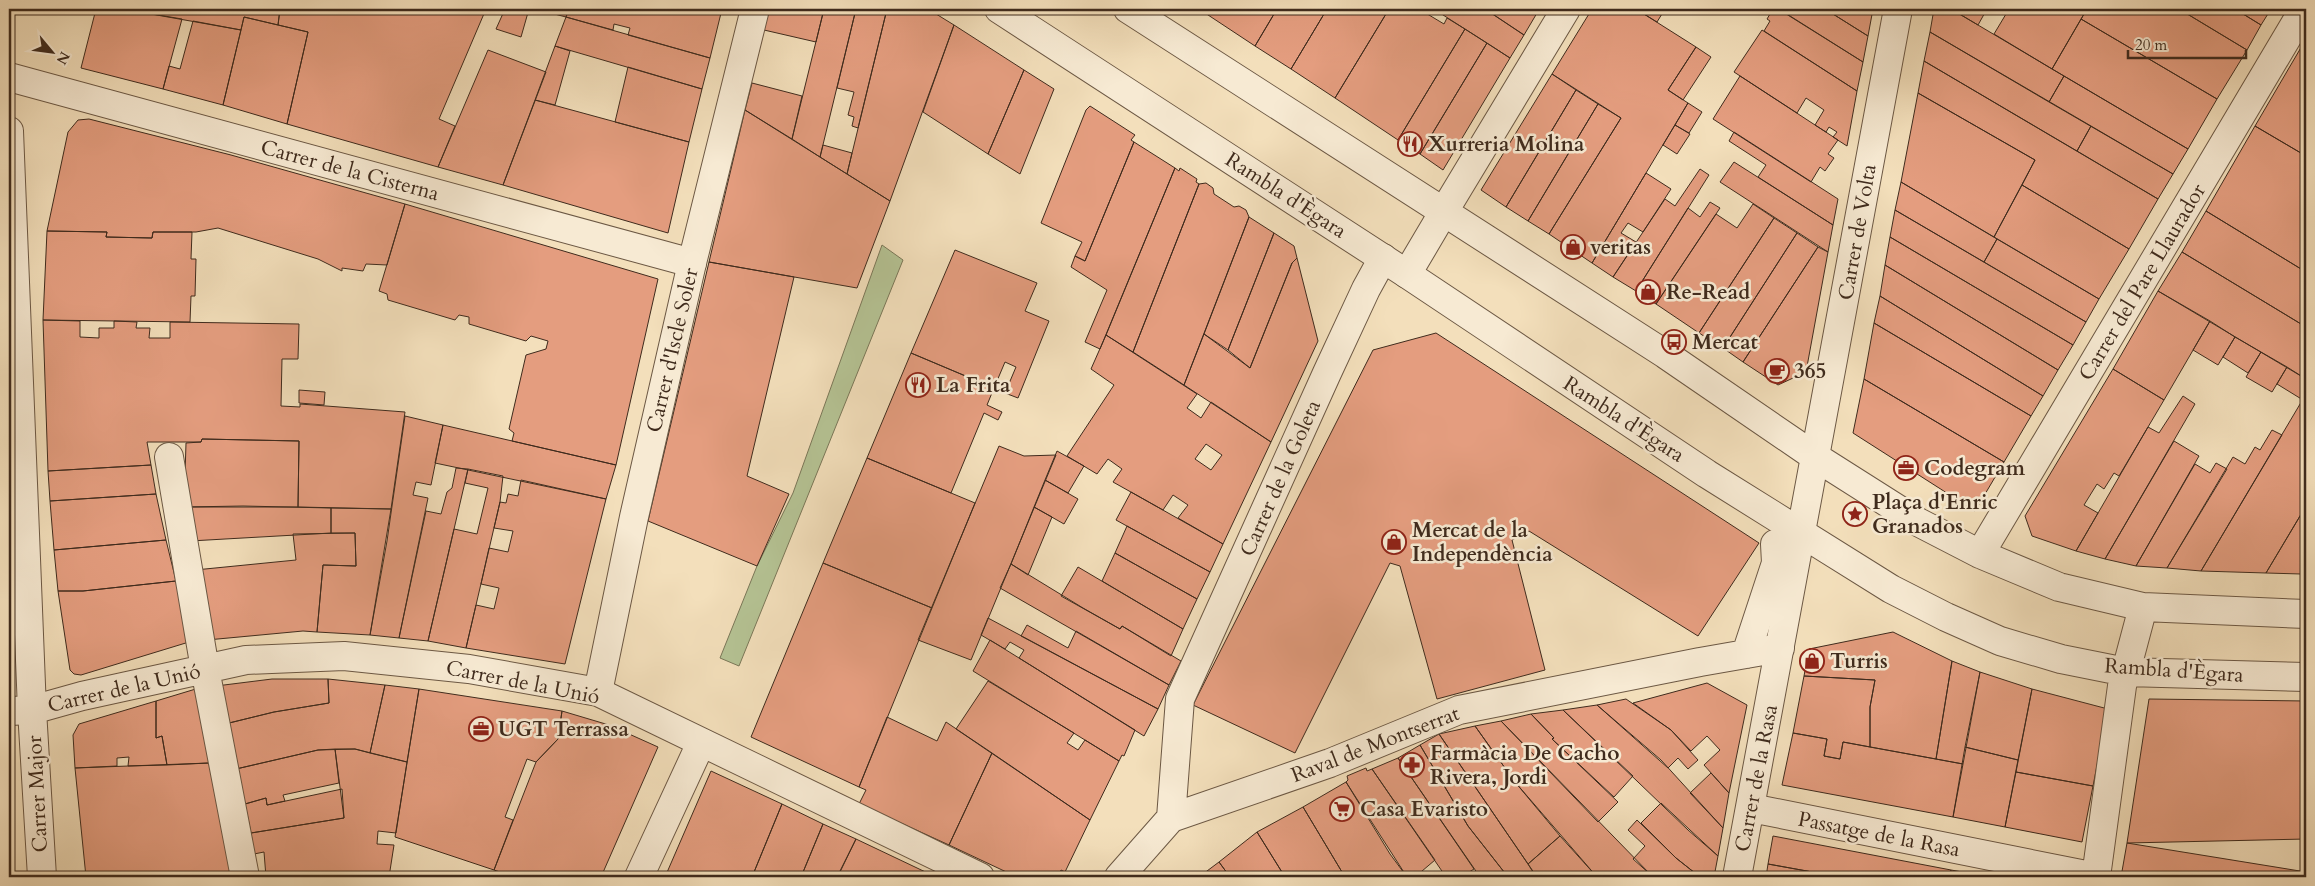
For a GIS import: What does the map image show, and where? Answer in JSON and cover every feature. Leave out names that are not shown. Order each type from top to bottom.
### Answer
[{"type":"street","name":"Carrer d'Iscle Soler","points":[[598,692],[634,517],[692,263],[755,9]]},
{"type":"street","name":"Rambla d'Ègara","points":[[999,9],[1383,258],[1706,474],[1891,589],[1946,617],[2000,641],[2061,659],[2126,672],[2306,677]]},
{"type":"street","points":[[1128,9],[1665,354],[1814,456],[1918,522],[1980,554],[2059,587],[2144,606],[2306,614]]},
{"type":"street","points":[[1407,274],[1566,9]]},
{"type":"street","name":"Carrer de Volta","points":[[1814,456],[1898,9]]},
{"type":"street","name":"Carrer del Pare Llaurador","points":[[1980,554],[2304,9]]},
{"type":"street","name":"Carrer de la Cisterna","points":[[9,77],[692,263]]},
{"type":"street","name":"Carrer Major","points":[[9,132],[17,707],[42,877]]},
{"type":"street","name":"Carrer de la Goleta","points":[[1170,818],[1180,699],[1327,373],[1366,289],[1383,258]]},
{"type":"street","points":[[1775,544],[1776,563],[1746,654],[1780,648],[1814,456]]},
{"type":"street","points":[[169,458],[205,669],[245,877]]},
{"type":"street","points":[[2096,877],[2122,686],[2144,606]]},
{"type":"street","name":"Carrer de la Rasa","points":[[1737,877],[1780,648]]},
{"type":"street","name":"Raval de Montserrat","points":[[1170,818],[1330,763],[1459,710],[1746,654]]},
{"type":"street","name":"Carrer de la Unió","points":[[17,707],[82,696],[246,660],[344,656],[469,669],[598,692],[701,744],[980,877]]},
{"type":"street","points":[[639,877],[701,744]]},
{"type":"street","name":"Passatge de la Rasa","points":[[1751,808],[2096,877]]},
{"type":"street","points":[[1119,877],[1170,818]]},
{"type":"green space","points":[[882,245],[903,260],[739,666],[720,658],[757,566],[793,493]]},
{"type":"building","points":[[96,9],[123,9],[182,19],[163,89],[81,68]]},
{"type":"building","points":[[123,9],[280,9],[278,25],[244,17],[241,30]]},
{"type":"building","points":[[280,9],[486,9],[439,119],[455,126],[438,167],[287,124],[308,32],[278,25]]},
{"type":"building","points":[[505,9],[529,9],[521,37],[496,29]]},
{"type":"building","points":[[535,9],[569,9],[566,17]]},
{"type":"building","points":[[569,9],[722,9],[710,58],[628,35],[630,28],[614,24],[613,30],[566,17]]},
{"type":"building","points":[[769,9],[824,9],[816,42],[764,30]]},
{"type":"building","points":[[824,9],[856,9],[820,157],[792,139]]},
{"type":"building","points":[[856,9],[887,9],[858,128],[852,126],[854,117],[848,115],[854,92],[837,88]]},
{"type":"building","points":[[887,9],[928,9],[954,25],[890,201],[847,174]]},
{"type":"building","points":[[1199,9],[1277,9],[1255,46]]},
{"type":"building","points":[[1277,9],[1327,9],[1291,69],[1255,46]]},
{"type":"building","points":[[1327,9],[1389,9],[1335,98],[1291,69]]},
{"type":"building","points":[[1389,9],[1419,9],[1444,24],[1447,18],[1465,29],[1398,140],[1335,98]]},
{"type":"building","points":[[1443,9],[1485,9],[1524,35],[1510,58],[1440,13]]},
{"type":"building","points":[[1485,9],[1530,9],[1537,13],[1524,35]]},
{"type":"building","points":[[1592,9],[1636,9],[1696,47],[1668,90],[1688,103],[1592,263],[1549,234],[1621,118],[1552,74]]},
{"type":"building","points":[[1636,9],[1665,9],[1657,22]]},
{"type":"building","points":[[1773,9],[1779,9],[1863,62],[1857,91],[1764,31],[1770,21],[1767,19]]},
{"type":"building","points":[[1785,9],[1825,9],[1868,36],[1863,62],[1783,12]]},
{"type":"building","points":[[1825,9],[1873,9],[1868,36]]},
{"type":"building","points":[[1934,9],[1951,9],[2064,76],[2049,102],[1930,32]]},
{"type":"building","points":[[1951,9],[1987,9],[1978,25]]},
{"type":"building","points":[[2009,9],[2087,9],[2052,69],[1994,34]]},
{"type":"building","points":[[2087,9],[2179,9],[2247,50],[2217,99],[2081,19]]},
{"type":"building","points":[[2179,9],[2235,9],[2261,25],[2247,50]]},
{"type":"building","points":[[2235,9],[2271,9],[2261,25]]},
{"type":"building","points":[[244,17],[308,32],[287,124],[223,105]]},
{"type":"building","points":[[566,17],[710,58],[702,89],[555,46]]},
{"type":"building","points":[[2081,19],[2217,99],[2188,149],[2052,69]]},
{"type":"building","points":[[193,21],[241,30],[223,105],[163,89],[169,66],[180,69]]},
{"type":"building","points":[[954,25],[1024,70],[988,154],[923,112]]},
{"type":"building","points":[[1465,29],[1487,43],[1420,154],[1398,140]]},
{"type":"building","points":[[1762,30],[1857,91],[1847,146],[1833,137],[1837,132],[1829,127],[1826,132],[1815,125],[1824,110],[1806,98],[1797,113],[1734,72]]},
{"type":"building","points":[[1930,32],[2091,126],[2077,151],[1924,61]]},
{"type":"building","points":[[2306,39],[2306,156],[2255,126]]},
{"type":"building","points":[[1487,43],[1510,58],[1443,170],[1420,154]]},
{"type":"building","points":[[555,46],[570,51],[555,105],[535,100]]},
{"type":"building","points":[[1696,47],[1711,57],[1683,100],[1668,90]]},
{"type":"building","points":[[488,50],[546,72],[503,185],[438,167]]},
{"type":"building","points":[[1924,61],[2158,199],[2129,249],[2022,185],[2035,160],[1918,93]]},
{"type":"building","points":[[628,67],[702,89],[689,142],[615,122]]},
{"type":"building","points":[[1024,70],[1054,89],[1020,174],[988,154]]},
{"type":"building","points":[[1552,74],[1576,90],[1506,207],[1481,190]]},
{"type":"building","points":[[1740,76],[1838,140],[1828,154],[1834,158],[1825,171],[1820,167],[1811,182],[1713,119]]},
{"type":"building","points":[[2064,76],[2188,149],[2173,174],[2049,102]]},
{"type":"building","points":[[752,83],[802,96],[792,139],[745,110]]},
{"type":"building","points":[[1576,90],[1598,104],[1528,221],[1506,207]]},
{"type":"building","points":[[1918,93],[2035,160],[1994,237],[1901,182]]},
{"type":"building","points":[[535,100],[689,142],[668,233],[503,185]]},
{"type":"building","points":[[1688,103],[1702,112],[1689,133],[1675,125]]},
{"type":"building","points":[[1598,104],[1621,118],[1549,234],[1528,221]]},
{"type":"building","points":[[1090,106],[1135,135],[1131,140],[1134,142],[1085,261],[1075,256],[1082,242],[1041,223],[1086,110]]},
{"type":"building","points":[[745,110],[890,201],[857,288],[709,262]]},
{"type":"building","points":[[89,119],[231,155],[405,204],[387,265],[366,264],[363,271],[342,268],[342,271],[318,259],[218,228],[196,232],[153,232],[152,238],[106,237],[107,232],[47,231],[68,132],[78,120]]},
{"type":"building","points":[[1675,125],[1690,134],[1677,154],[1663,145]]},
{"type":"building","points":[[2091,126],[2173,174],[2158,199],[2077,151]]},
{"type":"building","points":[[2255,126],[2306,156],[2306,272],[2206,211]]},
{"type":"building","points":[[1734,132],[1838,199],[1833,225],[1758,177],[1766,165],[1729,141]]},
{"type":"building","points":[[1134,142],[1175,168],[1100,349],[1085,342],[1107,290],[1071,267],[1075,256],[1085,261]]},
{"type":"building","points":[[823,145],[852,153],[847,174],[820,157]]},
{"type":"building","points":[[1734,162],[1833,225],[1828,252],[1720,182]]},
{"type":"building","points":[[1175,168],[1179,171],[1180,168],[1197,179],[1196,182],[1199,184],[1133,352],[1106,335]]},
{"type":"building","points":[[1700,169],[1709,175],[1636,291],[1613,277],[1665,199],[1675,206]]},
{"type":"building","points":[[1646,173],[1671,189],[1643,232],[1628,223],[1621,233],[1636,242],[1613,277],[1592,263]]},
{"type":"building","points":[[1901,182],[1997,239],[1984,262],[1895,210]]},
{"type":"building","points":[[1206,183],[1213,188],[1214,194],[1234,207],[1239,206],[1246,210],[1249,217],[1184,385],[1133,352],[1199,184]]},
{"type":"building","points":[[2022,185],[2129,249],[2099,299],[1994,237]]},
{"type":"building","points":[[1710,202],[1720,208],[1656,304],[1636,291],[1688,208],[1700,217]]},
{"type":"building","points":[[405,204],[658,279],[616,465],[512,441],[514,433],[509,429],[526,355],[546,349],[548,341],[531,336],[526,341],[469,324],[469,317],[459,315],[455,320],[388,300],[387,294],[379,291]]},
{"type":"building","points":[[1753,204],[1774,218],[1699,333],[1656,304],[1716,214],[1737,228]]},
{"type":"building","points":[[1895,210],[2086,322],[2073,345],[1890,237]]},
{"type":"building","points":[[2206,211],[2306,272],[2306,327],[2182,252]]},
{"type":"building","points":[[1249,217],[1274,233],[1228,350],[1204,334]]},
{"type":"building","points":[[1774,218],[1797,233],[1723,348],[1699,333]]},
{"type":"building","points":[[47,231],[107,232],[106,237],[152,238],[153,232],[192,232],[191,259],[196,259],[195,296],[191,296],[190,322],[43,320]]},
{"type":"building","points":[[1274,233],[1294,246],[1297,258],[1292,263],[1250,368],[1228,350]]},
{"type":"building","points":[[1797,233],[1818,247],[1743,362],[1723,348]]},
{"type":"building","points":[[1890,237],[2073,345],[2058,370],[1885,265]]},
{"type":"building","points":[[1997,239],[2099,299],[2086,322],[1984,262]]},
{"type":"building","points":[[1818,247],[1828,252],[1806,372],[1778,385],[1743,362]]},
{"type":"building","points":[[955,250],[1037,283],[1025,311],[1049,321],[1018,398],[1005,393],[1016,367],[1005,362],[994,388],[911,353]]},
{"type":"building","points":[[2182,252],[2306,327],[2306,379],[2158,291]]},
{"type":"building","points":[[1297,258],[1318,341],[1271,442],[1184,385],[1204,334],[1250,368],[1292,263]]},
{"type":"building","points":[[709,262],[794,277],[747,476],[789,494],[757,566],[648,521]]},
{"type":"building","points":[[1885,265],[2058,370],[2043,396],[1880,296]]},
{"type":"building","points":[[2158,291],[2210,321],[2164,400],[2113,369]]},
{"type":"building","points":[[1880,296],[2043,396],[2031,416],[1874,323]]},
{"type":"building","points":[[43,320],[80,321],[80,337],[99,338],[99,328],[114,328],[114,321],[137,322],[136,328],[150,328],[149,338],[170,338],[170,322],[299,324],[298,359],[282,359],[281,406],[300,407],[300,404],[405,412],[391,509],[298,507],[299,441],[202,439],[201,442],[147,442],[151,465],[48,471]]},
{"type":"building","points":[[2210,321],[2235,337],[2218,365],[2193,350]]},
{"type":"building","points":[[1874,323],[2031,416],[2004,462],[1864,379]]},
{"type":"building","name":"Mercat de la Independència","points":[[1436,333],[1759,543],[1698,636],[1529,531],[1512,540],[1545,670],[1437,699],[1400,566],[1390,563],[1295,753],[1193,705],[1373,350]]},
{"type":"building","points":[[1106,335],[1197,394],[1187,408],[1201,418],[1211,402],[1271,442],[1223,544],[1178,518],[1188,505],[1173,495],[1163,510],[1113,482],[1122,469],[1108,459],[1097,474],[1067,456],[1114,385],[1091,369]],"holes":[[[1206,444],[1222,455],[1211,470],[1195,459]]]},
{"type":"building","points":[[2235,337],[2261,352],[2248,373],[2223,357]]},
{"type":"building","points":[[2261,352],[2287,367],[2272,392],[2246,377]]},
{"type":"building","points":[[911,353],[994,388],[987,405],[1002,412],[998,420],[984,413],[951,493],[867,458]]},
{"type":"building","points":[[2287,367],[2306,379],[2306,394],[2303,400],[2277,384]]},
{"type":"building","points":[[2113,369],[2164,400],[2119,476],[2114,473],[2104,489],[2097,484],[2084,505],[2098,513],[2076,551],[2032,536],[2025,516]]},
{"type":"building","points":[[1864,379],[2004,462],[1975,511],[1853,433]]},
{"type":"building","points":[[299,390],[325,392],[324,405],[299,403]]},
{"type":"building","points":[[2306,394],[2306,506],[2266,573],[2201,571]]},
{"type":"building","points":[[2183,396],[2195,404],[2105,559],[2076,551],[2148,427],[2159,433]]},
{"type":"building","points":[[405,416],[443,425],[431,485],[416,482],[413,495],[428,498],[399,638],[370,635],[387,541]]},
{"type":"building","points":[[443,425],[616,465],[606,499],[435,463]]},
{"type":"building","points":[[2272,430],[2282,435],[2201,571],[2167,568],[2233,457],[2245,464],[2255,447],[2260,450]]},
{"type":"building","points":[[202,439],[299,441],[298,507],[184,507],[186,443],[201,442]]},
{"type":"building","points":[[2174,441],[2199,456],[2136,566],[2105,559]]},
{"type":"building","points":[[999,446],[1024,456],[1056,455],[971,660],[918,640]]},
{"type":"building","points":[[1057,451],[1084,466],[1068,493],[1045,480]]},
{"type":"building","points":[[867,458],[975,503],[932,608],[823,563]]},
{"type":"building","points":[[2216,463],[2227,469],[2167,568],[2136,566],[2195,464],[2210,473]]},
{"type":"building","points":[[151,465],[156,494],[50,501],[48,471]]},
{"type":"building","points":[[456,468],[468,469],[428,641],[399,638],[426,511],[441,514],[447,492],[452,488]]},
{"type":"building","points":[[468,469],[503,476],[500,502],[466,648],[428,641],[454,529],[477,534],[488,488],[465,483]]},
{"type":"building","points":[[521,480],[606,499],[565,664],[466,648],[476,605],[494,609],[499,588],[481,584],[489,548],[508,552],[513,531],[494,528],[500,502],[506,503],[508,494],[518,496]]},
{"type":"building","points":[[1045,480],[1078,499],[1064,524],[1034,507]]},
{"type":"building","points":[[1131,492],[1223,544],[1210,572],[1116,520]]},
{"type":"building","points":[[156,494],[166,540],[54,550],[50,501]]},
{"type":"building","points":[[2306,506],[2306,566],[2301,574],[2266,573]]},
{"type":"building","points":[[184,507],[331,508],[331,533],[190,541]]},
{"type":"building","points":[[1034,507],[1052,517],[1028,575],[1011,564]]},
{"type":"building","points":[[331,508],[391,509],[370,635],[317,632],[323,565],[356,566],[355,533],[331,533]]},
{"type":"building","points":[[1127,526],[1210,572],[1197,599],[1115,553]]},
{"type":"building","points":[[355,533],[356,566],[323,565],[317,632],[303,631],[207,640],[195,570],[296,560],[293,534]]},
{"type":"building","points":[[166,540],[176,581],[83,591],[58,591],[54,550]]},
{"type":"building","points":[[1115,553],[1197,599],[1183,629],[1102,581]]},
{"type":"building","points":[[823,563],[932,608],[859,787],[751,737]]},
{"type":"building","points":[[1011,564],[1083,608],[1120,629],[1122,626],[1181,661],[1169,685],[1000,588]]},
{"type":"building","points":[[1078,567],[1183,629],[1171,656],[1122,626],[1120,629],[1061,596]]},
{"type":"building","points":[[176,581],[189,642],[81,675],[74,674],[70,670],[58,591],[83,591]]},
{"type":"building","points":[[988,618],[1158,709],[1144,736],[1019,658],[1024,650],[1010,642],[1005,649],[981,635]]},
{"type":"building","points":[[1027,625],[1068,648],[1076,631],[1169,685],[1158,709],[1021,636]]},
{"type":"building","points":[[1893,632],[1952,661],[1936,759],[1870,747],[1870,707],[1875,680],[1804,676],[1809,649]]},
{"type":"building","points":[[990,640],[1135,730],[1124,756],[1122,755],[1119,761],[973,671]]},
{"type":"building","points":[[1952,661],[1980,672],[1963,764],[1936,759]]},
{"type":"building","points":[[1980,672],[2032,689],[2018,760],[1965,747]]},
{"type":"building","points":[[1804,676],[1875,680],[1870,707],[1870,747],[1843,742],[1840,759],[1824,756],[1827,739],[1793,733]]},
{"type":"building","points":[[272,679],[328,679],[329,703],[274,712],[225,724],[216,686]]},
{"type":"building","points":[[328,679],[385,685],[370,753],[355,749],[318,750],[236,769],[225,724],[274,712],[329,703]]},
{"type":"building","points":[[988,681],[1074,733],[1067,743],[1078,750],[1085,740],[1119,761],[1090,820],[956,729]]},
{"type":"building","points":[[1707,683],[1747,705],[1729,793],[1704,765],[1720,750],[1707,736],[1691,751],[1671,730],[1633,703]]},
{"type":"building","points":[[385,685],[419,689],[407,762],[370,753]]},
{"type":"building","points":[[199,688],[209,763],[167,765],[162,736],[156,738],[156,701]]},
{"type":"building","points":[[419,689],[562,711],[558,739],[536,762],[527,759],[505,817],[513,820],[494,870],[395,837]]},
{"type":"building","points":[[2032,689],[2108,709],[2093,786],[2016,772]]},
{"type":"building","points":[[1626,699],[1671,730],[1698,760],[1688,769],[1678,758],[1668,768],[1597,705]]},
{"type":"building","points":[[2149,699],[2306,701],[2306,839],[2127,843]]},
{"type":"building","points":[[156,701],[156,738],[162,736],[167,765],[128,766],[129,757],[117,758],[117,766],[75,768],[73,735],[79,724]]},
{"type":"building","points":[[1597,705],[1661,760],[1723,828],[1718,856],[1688,830],[1563,710]]},
{"type":"building","points":[[1563,710],[1633,776],[1614,797],[1552,739],[1554,738],[1531,714]]},
{"type":"building","points":[[562,711],[609,725],[658,747],[601,877],[515,877],[494,870],[536,762],[558,739]]},
{"type":"building","points":[[1531,714],[1554,738],[1552,739],[1618,802],[1598,822],[1501,721]]},
{"type":"building","points":[[887,717],[937,741],[946,722],[992,753],[949,845],[859,804],[866,790],[859,787]]},
{"type":"building","points":[[1501,721],[1651,875],[1650,877],[1597,877],[1515,782],[1475,726]]},
{"type":"building","points":[[1475,726],[1515,782],[1560,836],[1528,864],[1439,734]]},
{"type":"building","points":[[1793,733],[1827,739],[1824,756],[1840,759],[1843,742],[1963,764],[1953,817],[1782,785]]},
{"type":"building","points":[[1439,734],[1536,877],[1508,877],[1468,826],[1420,745]]},
{"type":"building","points":[[1420,745],[1468,826],[1508,877],[1480,877],[1398,758]]},
{"type":"building","points":[[1965,747],[2018,760],[2005,827],[1953,817]]},
{"type":"building","points":[[335,749],[355,749],[407,762],[396,833],[378,831],[377,844],[394,845],[389,877],[266,877],[264,852],[254,854],[251,833],[344,818]]},
{"type":"building","points":[[335,749],[339,783],[283,795],[285,801],[267,805],[266,798],[245,804],[236,769],[318,750]]},
{"type":"building","points":[[992,753],[1090,820],[1065,872],[1061,870],[1058,877],[1017,877],[949,845]]},
{"type":"building","points":[[1398,758],[1474,869],[1461,877],[1446,877],[1372,769]]},
{"type":"building","points":[[209,763],[234,877],[86,877],[75,768]]},
{"type":"building","points":[[1366,768],[1367,771],[1372,769],[1435,860],[1415,877],[1407,877],[1346,782],[1348,780],[1347,776]]},
{"type":"building","points":[[711,771],[782,804],[752,877],[665,877]]},
{"type":"building","points":[[2016,772],[2093,786],[2082,842],[2005,827]]},
{"type":"building","points":[[1711,773],[1729,793],[1723,828],[1690,793]]},
{"type":"building","points":[[1346,782],[1390,854],[1407,877],[1345,877],[1303,807]]},
{"type":"building","points":[[342,789],[344,818],[251,833],[245,804],[266,798],[267,805]]},
{"type":"building","points":[[1661,803],[1718,856],[1714,877],[1700,877],[1676,858],[1641,823]]},
{"type":"building","points":[[782,804],[823,824],[801,877],[752,877]]},
{"type":"building","points":[[1303,807],[1345,877],[1285,877],[1257,832]]},
{"type":"building","points":[[1637,820],[1676,858],[1700,877],[1653,877],[1633,859],[1645,846],[1628,830]]},
{"type":"building","points":[[823,824],[856,839],[837,877],[801,877]]},
{"type":"building","points":[[1257,832],[1285,877],[1230,877],[1219,862]]},
{"type":"building","points":[[1560,836],[1597,877],[1537,877],[1528,864]]},
{"type":"building","points":[[1773,836],[1951,870],[1949,877],[1840,877],[1768,864]]},
{"type":"building","points":[[856,839],[936,877],[848,877],[840,872]]},
{"type":"building","points":[[2127,843],[2306,872],[2306,877],[2121,877]]},
{"type":"building","points":[[1219,862],[1230,877],[1199,877]]},
{"type":"building","points":[[1768,864],[1840,877],[1766,877]]},
{"type":"building","points":[[1951,870],[1991,877],[1949,877]]},
{"type":"place","name":"Xurreria Molina","points":[[1410,144]]},
{"type":"place","name":"veritas","points":[[1573,247]]},
{"type":"place","name":"Re-Read","points":[[1648,292]]},
{"type":"place","name":"Mercat","points":[[1674,342]]},
{"type":"place","name":"365","points":[[1777,371]]},
{"type":"place","name":"La Frita","points":[[918,385]]},
{"type":"place","name":"Codegram","points":[[1906,468]]},
{"type":"place","name":"Plaça d'Enric Granados","points":[[1855,514]]},
{"type":"place","name":"Mercat de la Independència","points":[[1394,542]]},
{"type":"place","name":"Turris","points":[[1812,661]]},
{"type":"place","name":"UGT Terrassa","points":[[481,729]]},
{"type":"place","name":"Farmàcia De Cacho Rivera, Jordi","points":[[1412,765]]},
{"type":"place","name":"Casa Evaristo","points":[[1342,809]]}]
